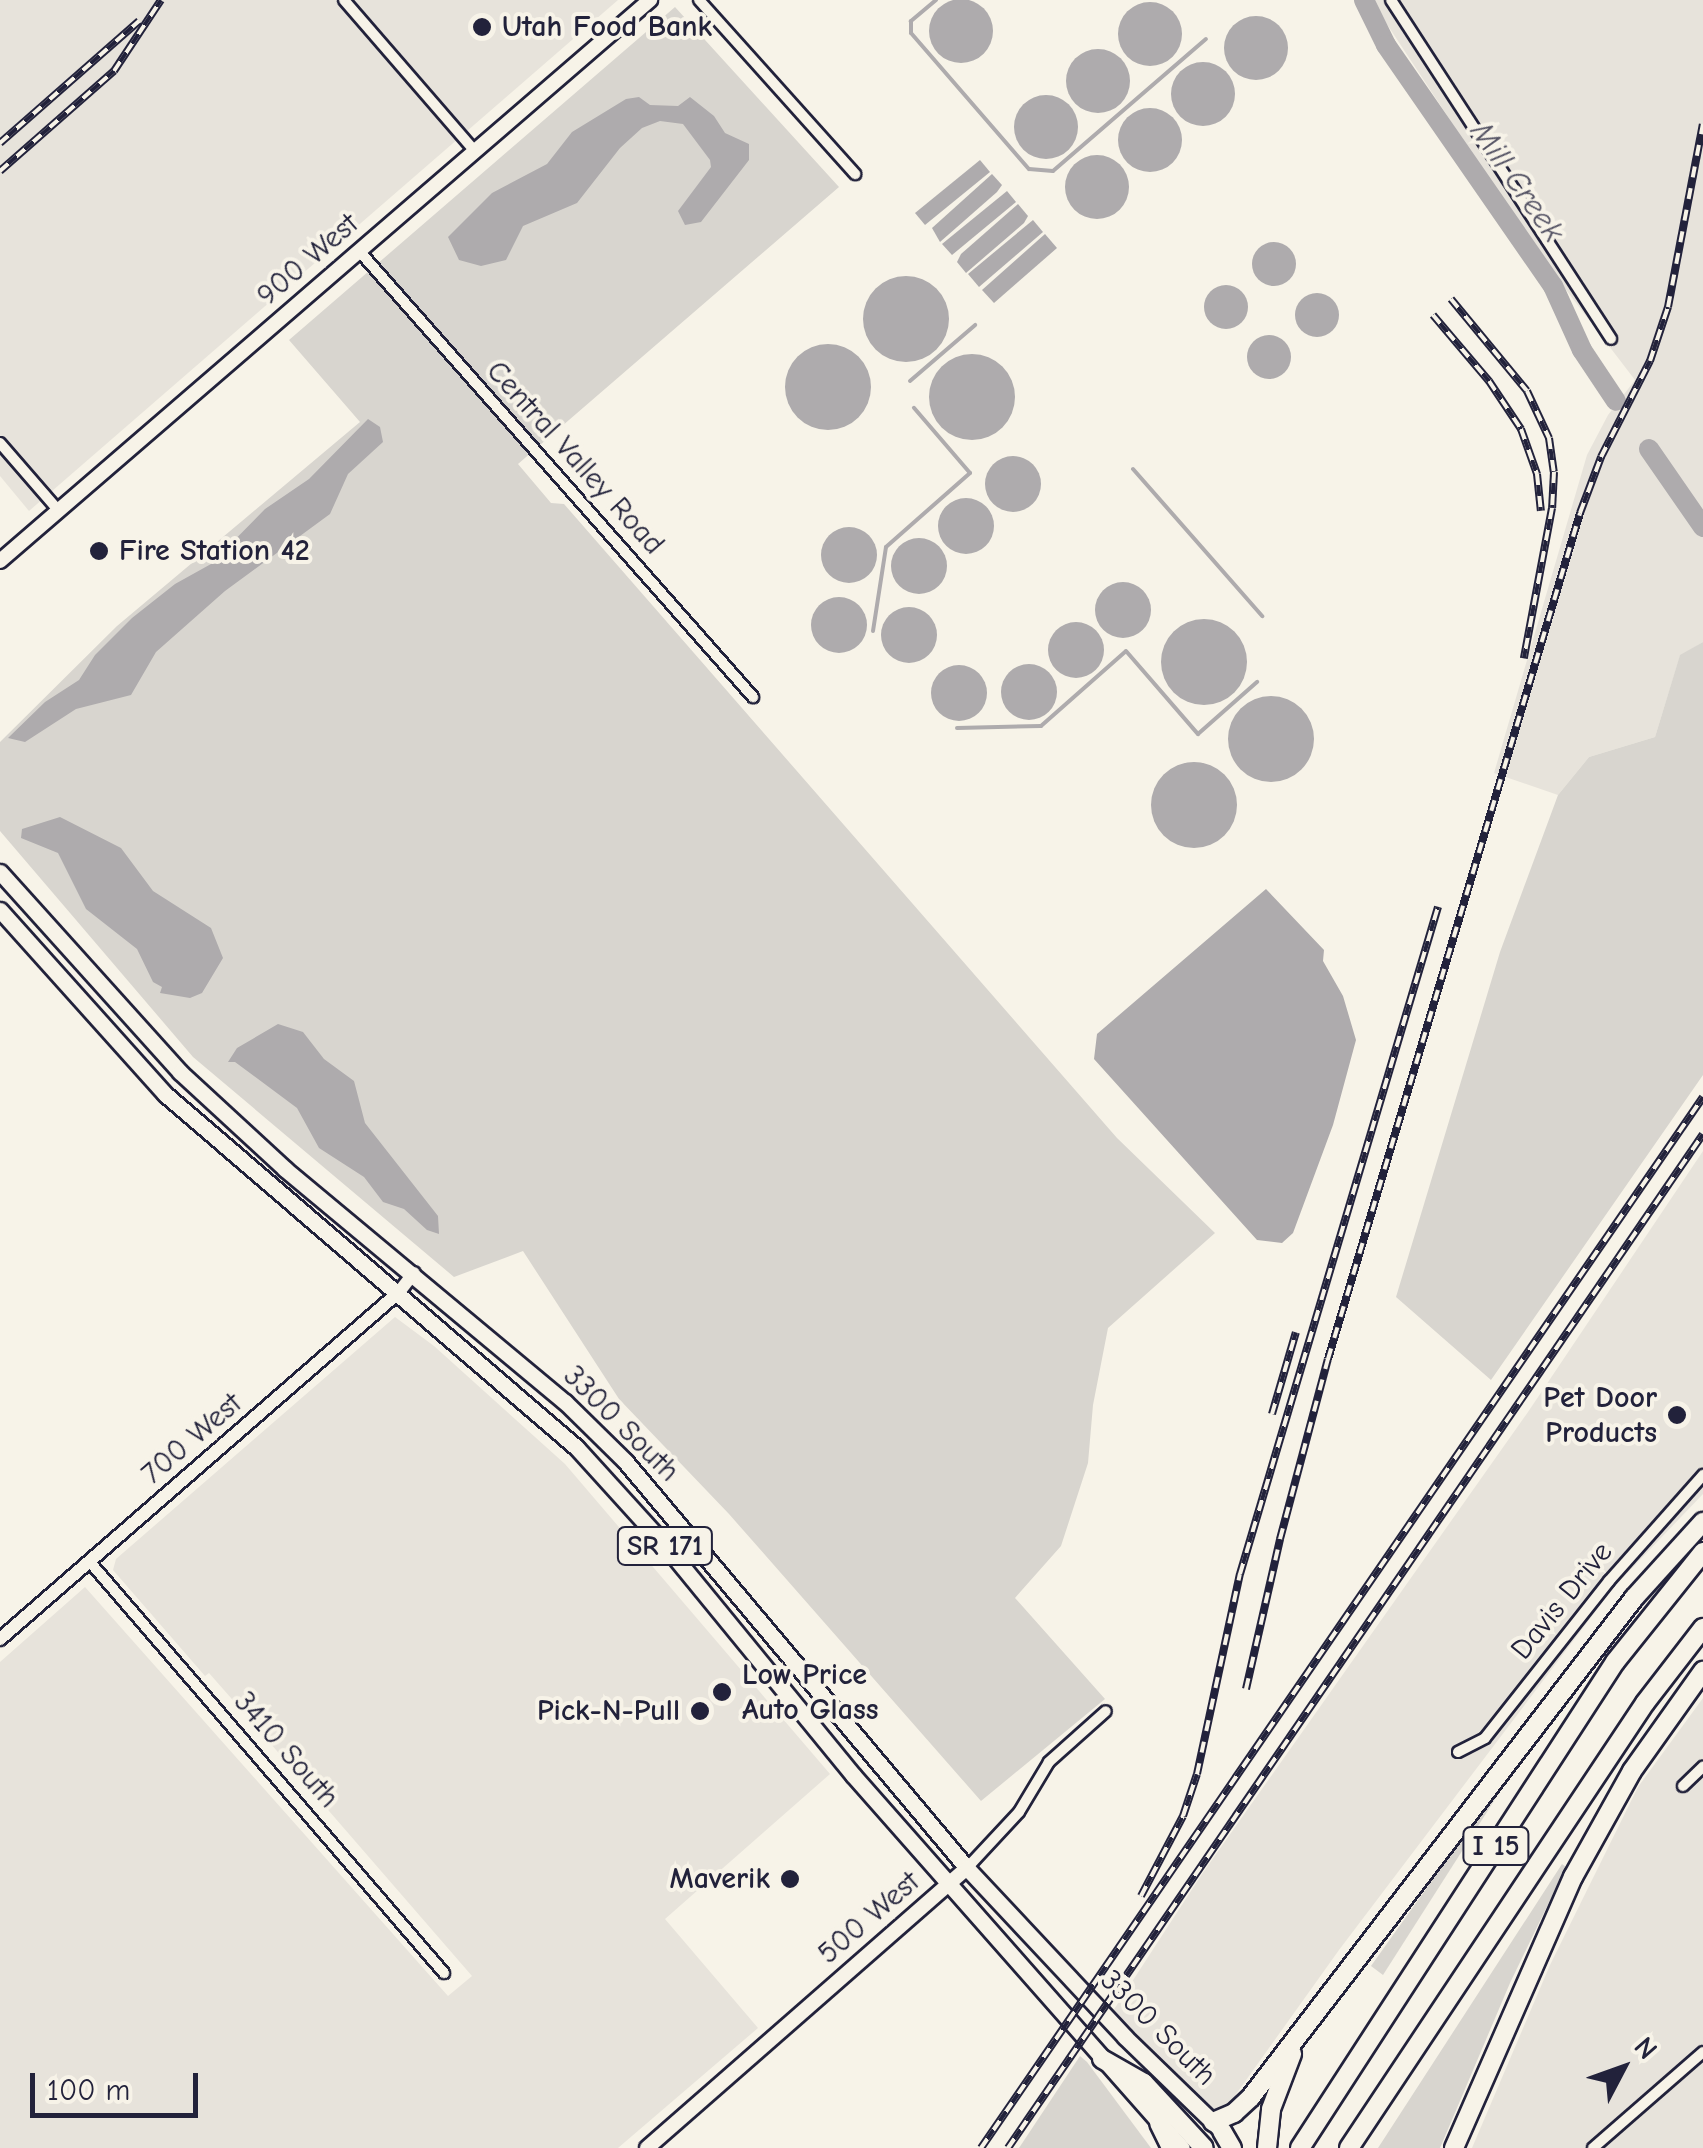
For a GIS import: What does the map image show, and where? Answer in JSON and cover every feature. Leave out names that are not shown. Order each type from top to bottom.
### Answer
[{"type":"highway","points":[[1226,2137],[1234,2113],[1298,2040],[1634,1598],[1703,1522]]},
{"type":"highway","name":"I 15","points":[[1300,2148],[1615,1662],[1703,1552]]},
{"type":"highway","name":"I 15","points":[[1349,2148],[1645,1704],[1703,1628]]},
{"type":"highway","points":[[1457,2148],[1573,1877],[1632,1771],[1703,1671]]},
{"type":"highway","points":[[1267,2148],[1271,2109],[1298,2040]]},
{"type":"highway","points":[[1102,2060],[1144,2083],[1204,2148]]},
{"type":"highway","points":[[1159,2123],[1171,2148]]},
{"type":"main road","name":"900 West","points":[[0,561],[650,0]]},
{"type":"main road","name":"3300 South","points":[[0,872],[180,1072],[286,1168],[565,1402],[625,1461],[966,1868],[1226,2137]]},
{"type":"main road","name":"3300 South","points":[[0,910],[164,1094],[578,1448],[664,1544],[853,1776],[1182,2148]]},
{"type":"main road","name":"500 West","points":[[647,2148],[966,1868]]},
{"type":"street","points":[[344,0],[474,151]]},
{"type":"street","points":[[699,0],[855,174]]},
{"type":"street","points":[[1391,0],[1611,339]]},
{"type":"street","name":"Central Valley Road","points":[[360,252],[753,697]]},
{"type":"street","points":[[0,443],[58,510]]},
{"type":"street","name":"700 West","points":[[0,1639],[399,1292],[414,1273]]},
{"type":"street","name":"Davis Drive","points":[[1458,1752],[1486,1738],[1616,1572],[1703,1475]]},
{"type":"street","name":"3410 South","points":[[89,1562],[444,1973]]},
{"type":"street","name":"500 West","points":[[966,1868],[1019,1812],[1050,1762],[1106,1710]]},
{"type":"street","points":[[1683,1786],[1703,1767]]},
{"type":"street","points":[[1593,2148],[1607,2143],[1703,2052]]},
{"type":"shaded area","points":[[961,-1],[983,9],[993,31],[983,53],[961,63],[939,53],[929,31],[939,9]]},
{"type":"shaded area","points":[[0,0],[618,0],[29,511],[0,476]]},
{"type":"shaded area","points":[[1371,0],[1703,0],[1703,642],[1680,656],[1655,737],[1589,757],[1558,795],[1494,773],[1587,455],[1608,415],[1635,380],[1537,252]]},
{"type":"shaded area","points":[[1150,2],[1172,12],[1182,34],[1172,56],[1150,66],[1128,56],[1118,34],[1128,12]]},
{"type":"shaded area","points":[[675,7],[839,187],[518,464],[551,503],[564,504],[1117,1138],[1215,1233],[1108,1328],[1093,1405],[1088,1463],[1061,1546],[1015,1598],[1105,1699],[981,1801],[729,1514],[619,1399],[523,1251],[454,1277],[193,1057],[0,831],[0,742],[117,626],[360,422],[289,340]]},
{"type":"shaded area","points":[[1256,16],[1278,26],[1288,48],[1278,70],[1256,80],[1234,70],[1224,48],[1234,26]]},
{"type":"shaded area","points":[[1098,49],[1120,59],[1130,81],[1120,103],[1098,113],[1076,103],[1066,81],[1076,59]]},
{"type":"shaded area","points":[[1203,62],[1225,72],[1235,94],[1225,116],[1203,126],[1181,116],[1171,94],[1181,72]]},
{"type":"shaded area","points":[[1046,95],[1068,105],[1078,127],[1068,149],[1046,159],[1024,149],[1014,127],[1024,105]]},
{"type":"shaded area","points":[[639,97],[650,105],[678,106],[690,97],[714,116],[725,133],[749,144],[749,160],[701,222],[685,225],[678,211],[711,167],[710,160],[683,124],[660,121],[642,128],[620,148],[577,203],[523,226],[506,260],[481,266],[459,260],[448,237],[492,193],[547,164],[572,132],[626,99]]},
{"type":"shaded area","points":[[1150,108],[1172,118],[1182,140],[1172,162],[1150,172],[1128,162],[1118,140],[1128,118]]},
{"type":"shaded area","points":[[1097,155],[1119,165],[1129,187],[1119,209],[1097,219],[1075,209],[1065,187],[1075,165]]},
{"type":"shaded area","points":[[980,160],[990,172],[925,225],[915,213]]},
{"type":"shaded area","points":[[992,174],[1002,185],[997,192],[940,242],[932,228]]},
{"type":"shaded area","points":[[1007,191],[1016,202],[952,255],[942,244]]},
{"type":"shaded area","points":[[1018,204],[1028,216],[1024,223],[966,273],[957,262],[961,254]]},
{"type":"shaded area","points":[[1033,220],[1043,232],[979,287],[968,274]]},
{"type":"shaded area","points":[[1045,234],[1057,248],[994,303],[982,290]]},
{"type":"shaded area","points":[[1274,242],[1290,248],[1296,264],[1290,280],[1274,286],[1258,280],[1252,264],[1258,248]]},
{"type":"shaded area","points":[[906,276],[930,283],[942,295],[949,319],[942,343],[930,355],[906,362],[882,355],[870,343],[863,319],[870,295],[882,283]]},
{"type":"shaded area","points":[[1226,285],[1242,291],[1248,307],[1242,323],[1226,329],[1210,323],[1204,307],[1210,291]]},
{"type":"shaded area","points":[[1317,293],[1332,300],[1339,315],[1332,330],[1317,337],[1302,330],[1295,315],[1302,300]]},
{"type":"shaded area","points":[[1269,335],[1285,341],[1291,357],[1285,373],[1269,379],[1253,373],[1247,357],[1253,341]]},
{"type":"shaded area","points":[[828,344],[852,351],[864,363],[871,387],[864,411],[852,423],[828,430],[804,423],[792,411],[785,387],[792,363],[804,351]]},
{"type":"shaded area","points":[[972,354],[996,361],[1008,373],[1015,397],[1008,421],[996,433],[972,440],[948,433],[936,421],[929,397],[936,373],[948,361]]},
{"type":"shaded area","points":[[368,419],[380,427],[383,442],[348,474],[330,514],[225,591],[156,652],[131,695],[76,709],[25,742],[8,738],[45,702],[79,680],[95,655],[132,618],[175,584],[211,564],[265,509],[309,479]]},
{"type":"shaded area","points":[[1013,456],[1033,464],[1041,484],[1033,504],[1013,512],[993,504],[985,484],[993,464]]},
{"type":"shaded area","points":[[966,498],[986,506],[994,526],[986,546],[966,554],[946,546],[938,526],[946,506]]},
{"type":"shaded area","points":[[849,527],[869,535],[877,555],[869,575],[849,583],[829,575],[821,555],[829,535]]},
{"type":"shaded area","points":[[919,538],[939,546],[947,566],[939,586],[919,594],[899,586],[891,566],[899,546]]},
{"type":"shaded area","points":[[1123,582],[1143,590],[1151,610],[1143,630],[1123,638],[1103,630],[1095,610],[1103,590]]},
{"type":"shaded area","points":[[839,597],[859,605],[867,625],[859,645],[839,653],[819,645],[811,625],[819,605]]},
{"type":"shaded area","points":[[909,607],[929,615],[937,635],[929,655],[909,663],[889,655],[881,635],[889,615]]},
{"type":"shaded area","points":[[1204,619],[1228,626],[1240,638],[1247,662],[1240,686],[1228,698],[1204,705],[1180,698],[1168,686],[1161,662],[1168,638],[1180,626]]},
{"type":"shaded area","points":[[1076,622],[1096,630],[1104,650],[1096,670],[1076,678],[1056,670],[1048,650],[1056,630]]},
{"type":"shaded area","points":[[1703,642],[1703,1075],[1491,1380],[1396,1297],[1500,952],[1558,795],[1589,757],[1655,737],[1680,655]]},
{"type":"shaded area","points":[[1029,664],[1049,672],[1057,692],[1049,712],[1029,720],[1009,712],[1001,692],[1009,672]]},
{"type":"shaded area","points":[[959,665],[979,673],[987,693],[979,713],[959,721],[939,713],[931,693],[939,673]]},
{"type":"shaded area","points":[[1271,696],[1295,703],[1307,715],[1314,739],[1307,763],[1295,775],[1271,782],[1247,775],[1235,763],[1228,739],[1235,715],[1247,703]]},
{"type":"shaded area","points":[[1194,762],[1218,769],[1230,781],[1237,805],[1230,829],[1218,841],[1194,848],[1170,841],[1158,829],[1151,805],[1158,781],[1170,769]]},
{"type":"shaded area","points":[[60,817],[121,848],[153,891],[211,928],[223,958],[202,993],[190,998],[160,993],[162,987],[153,982],[137,949],[86,909],[58,853],[21,838],[22,829]]},
{"type":"shaded area","points":[[1266,889],[1324,950],[1323,961],[1343,996],[1356,1040],[1333,1125],[1293,1233],[1282,1243],[1257,1240],[1094,1059],[1097,1034]]},
{"type":"shaded area","points":[[278,1024],[303,1032],[324,1059],[354,1081],[365,1123],[438,1216],[439,1234],[427,1230],[404,1209],[383,1202],[364,1177],[319,1148],[297,1108],[235,1062],[228,1062],[237,1048]]},
{"type":"shaded area","points":[[1703,1151],[1703,1494],[1614,1587],[1339,1950],[1219,2118],[1113,2011],[1202,1874],[1528,1412]]},
{"type":"shaded area","points":[[395,1317],[434,1346],[565,1464],[830,1774],[665,1919],[758,2028],[618,2148],[0,2148],[0,1662],[85,1587],[448,1996],[472,1976],[209,1673],[205,1676],[113,1570],[116,1559]]},
{"type":"shaded area","points":[[1703,1698],[1703,2148],[1472,2148],[1550,1965],[1638,1787]]},
{"type":"shaded area","points":[[1515,1768],[1383,1975],[1371,1966]]},
{"type":"shaded area","points":[[1562,1864],[1566,1867],[1510,1983],[1440,2148],[1378,2148]]},
{"type":"shaded area","points":[[1080,2056],[1087,2062],[1151,2148],[1019,2148]]},
{"type":"waterway","points":[[936,0],[911,21],[911,33],[1029,169],[1053,171],[1206,39]]},
{"type":"waterway","name":"Mill Creek","points":[[1364,0],[1386,45],[1553,286],[1582,350],[1616,401]]},
{"type":"waterway","points":[[910,381],[975,325]]},
{"type":"waterway","points":[[873,631],[886,547],[970,473],[914,408]]},
{"type":"waterway","name":"Mill Creek","points":[[1649,449],[1703,527]]},
{"type":"waterway","points":[[1133,469],[1262,616]]},
{"type":"waterway","points":[[957,728],[1041,726],[1126,651],[1198,734],[1257,682]]},
{"type":"railway","points":[[0,171],[114,71],[161,0]]},
{"type":"railway","points":[[0,143],[139,21]]},
{"type":"railway","points":[[1246,1689],[1280,1539],[1328,1359],[1580,513],[1601,457],[1650,361],[1668,307],[1703,124]]},
{"type":"railway","points":[[1451,299],[1527,391],[1549,438],[1554,472],[1552,508],[1524,658]]},
{"type":"railway","points":[[1433,315],[1489,381],[1521,429],[1537,474],[1541,511]]},
{"type":"railway","points":[[1141,1896],[1183,1816],[1197,1774],[1240,1574],[1438,907]]},
{"type":"railway","points":[[981,2148],[1703,1097]]},
{"type":"railway","points":[[1008,2148],[1703,1134]]},
{"type":"railway","points":[[1272,1414],[1296,1332]]},
{"type":"place","name":"Utah Food Bank","points":[[482,27]]},
{"type":"place","name":"Fire Station 42","points":[[99,551]]},
{"type":"place","name":"Pet Door Products","points":[[1677,1415]]},
{"type":"place","name":"Low Price Auto Glass","points":[[722,1692]]},
{"type":"place","name":"Pick-N-Pull","points":[[700,1711]]},
{"type":"place","name":"Maverik","points":[[790,1879]]}]
